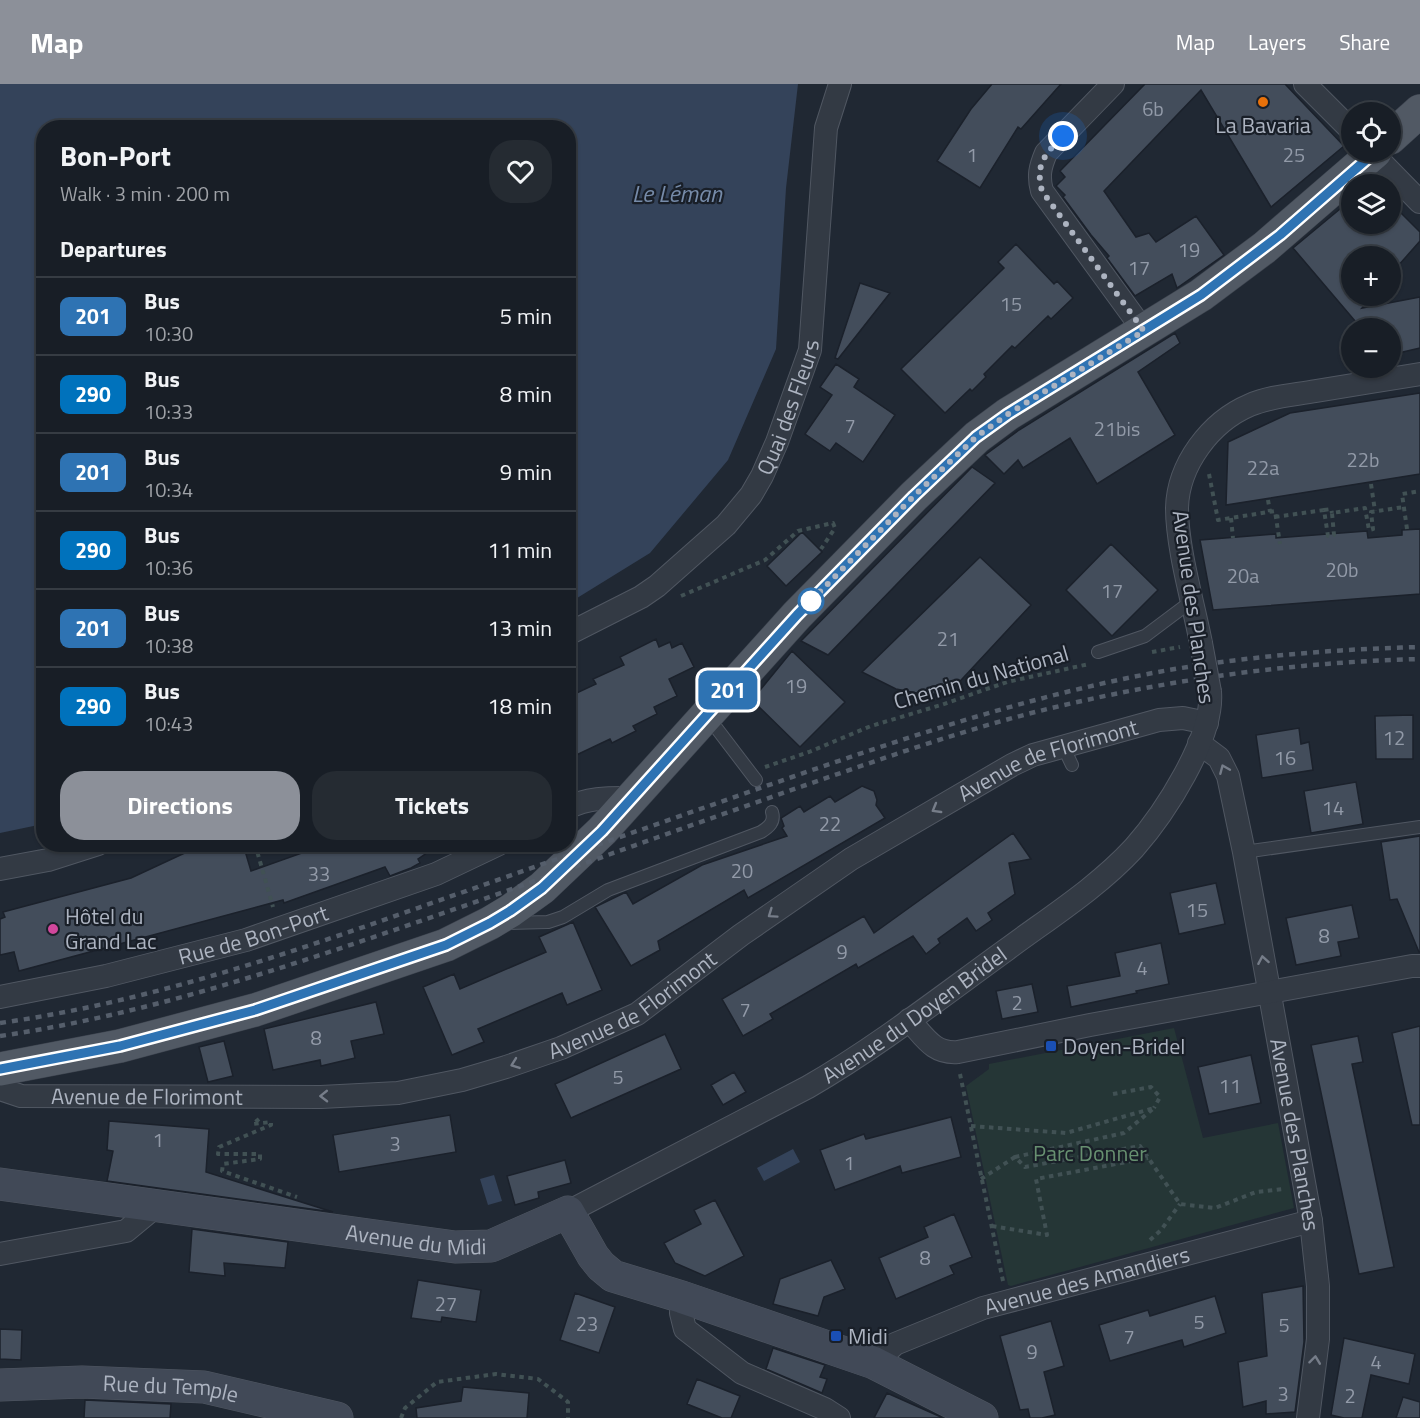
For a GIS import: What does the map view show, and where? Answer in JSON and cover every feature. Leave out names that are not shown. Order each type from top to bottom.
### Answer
[{"type":"main road","points":[[1401,124],[1420,111]]},
{"type":"main road","points":[[0,1069],[120,1046],[255,1010],[446,945],[490,923],[542,888],[602,831],[797,615],[914,496],[976,437],[1008,414],[1201,295],[1264,248],[1354,162]]},
{"type":"street","name":"Quai des Fleurs","points":[[576,630],[641,597],[657,586],[726,525],[751,495],[762,476],[777,442],[810,350],[826,128],[840,84]]},
{"type":"street","points":[[1113,84],[1046,153],[1039,177],[1042,191],[1144,331]]},
{"type":"street","points":[[1305,84],[1341,117]]},
{"type":"street","points":[[1386,162],[1420,202]]},
{"type":"street","name":"Avenue des Planches","points":[[1308,1418],[1318,1339],[1318,1286],[1311,1221],[1244,852],[1224,766],[1203,733],[1210,710],[1210,692],[1178,530],[1177,506],[1180,483],[1192,458],[1218,425],[1234,413],[1270,399],[1420,374]]},
{"type":"street","name":"Avenue de Florimont","points":[[0,1089],[21,1096],[321,1097],[398,1093],[462,1080],[506,1067],[561,1048],[638,1014],[741,935],[851,859],[1011,765],[1033,755],[1068,755],[1159,720],[1183,718],[1203,733]]},
{"type":"street","name":"Avenue du Doyen Bridel","points":[[568,1212],[836,1071],[1103,877],[1134,848],[1170,800],[1203,733]]},
{"type":"street","points":[[576,804],[601,798],[632,798]]},
{"type":"street","points":[[0,869],[48,860],[73,852]]},
{"type":"street","name":"Rue de Bon-Port","points":[[0,997],[166,962],[279,929],[436,874],[482,852]]},
{"type":"street","points":[[909,1020],[942,1052],[1000,1048],[1268,993],[1420,966]]},
{"type":"street","name":"Avenue du Midi","points":[[0,1184],[410,1242],[469,1248],[500,1243],[568,1212]]},
{"type":"street","points":[[0,1254],[126,1231],[155,1207]]},
{"type":"street","points":[[568,1212],[593,1256],[614,1276],[874,1363],[982,1418]]},
{"type":"street","name":"Avenue des Amandiers","points":[[874,1363],[895,1344],[983,1308],[1311,1221]]},
{"type":"street","points":[[682,1297],[681,1313],[685,1329],[742,1373],[825,1409],[839,1418]]},
{"type":"street","name":"Rue du Temple","points":[[0,1385],[82,1382],[204,1387],[337,1418]]},
{"type":"lane","points":[[1099,657],[1145,636],[1193,600]]},
{"type":"lane","points":[[706,714],[753,776]]},
{"type":"lane","points":[[490,923],[548,922],[563,917],[608,890],[761,832],[772,822],[772,812]]},
{"type":"lane","points":[[1244,852],[1420,827]]},
{"type":"path","points":[[1192,458],[1208,469],[1218,520],[1275,512],[1280,544]]},
{"type":"path","points":[[1371,484],[1375,511]]},
{"type":"path","points":[[1407,529],[1402,494],[1420,491]]},
{"type":"path","points":[[1268,500],[1270,512]]},
{"type":"path","points":[[1332,513],[1374,506]]},
{"type":"path","points":[[1365,508],[1369,530],[1373,529],[1371,512],[1404,507]]},
{"type":"path","points":[[1275,517],[1331,508],[1334,535],[1328,536],[1324,510]]},
{"type":"path","points":[[1231,518],[1233,538]]},
{"type":"path","points":[[680,597],[765,560],[798,531],[831,522],[835,528],[821,549],[842,570]]},
{"type":"path","points":[[1148,653],[1202,643]]},
{"type":"path","name":"Chemin du National","points":[[753,776],[871,726],[1007,682],[1099,657]]},
{"type":"path","points":[[257,852],[279,929]]},
{"type":"path","points":[[958,1052],[961,1082],[1008,1301]]},
{"type":"path","points":[[981,1179],[1015,1157],[1124,1133],[1154,1108],[1160,1097],[1151,1087],[1113,1094]]},
{"type":"path","points":[[222,1171],[223,1164],[260,1159],[260,1154],[218,1154],[219,1147],[271,1125],[271,1122],[253,1124],[287,1096]]},
{"type":"path","points":[[970,1126],[1066,1134],[1154,1108]]},
{"type":"path","points":[[1015,1157],[1025,1167],[1140,1146],[1180,1204],[1215,1208],[1257,1192],[1290,1188]]},
{"type":"path","points":[[992,1226],[1047,1235],[1036,1179],[1148,1158]]},
{"type":"path","points":[[1144,1246],[1161,1230],[1180,1204]]},
{"type":"path","points":[[401,1418],[405,1408],[437,1382],[496,1374],[538,1379],[568,1402],[568,1418]]},
{"type":"green space","name":"Parc Donner","points":[[1174,1028],[1203,1138],[1278,1123],[1294,1208],[1008,1285],[966,1086],[989,1069],[989,1064]]},
{"type":"water","name":"Le Léman","points":[[0,84],[798,84],[786,188],[776,349],[728,460],[650,553],[576,599],[576,120],[36,120],[36,825],[0,833]]},
{"type":"water","points":[[793,1149],[800,1162],[764,1181],[757,1168]]},
{"type":"water","points":[[494,1175],[502,1201],[488,1205],[480,1179]]},
{"type":"building","points":[[992,84],[1061,84],[1021,129],[1018,127],[980,188],[937,161],[971,109]]},
{"type":"building","points":[[1145,84],[1285,84],[1341,143],[1341,149],[1271,207],[1201,90],[1104,191],[1136,237],[1149,233],[1156,242],[1196,216],[1224,255],[1177,288],[1172,274],[1135,296],[1107,258],[1109,256],[1056,186],[1065,177],[1060,171]]},
{"type":"building","points":[[1341,208],[1341,234],[1401,234],[1401,213],[1420,232],[1420,241],[1401,263],[1401,246],[1341,246],[1341,304],[1293,248]]},
{"type":"building","points":[[1016,244],[1054,284],[1057,281],[1073,298],[1051,319],[1048,316],[1015,348],[1012,346],[984,374],[986,377],[972,391],[970,389],[945,413],[901,369],[1004,268],[998,262]]},
{"type":"building","points":[[860,283],[890,293],[838,359],[835,358]]},
{"type":"building","points":[[1420,297],[1420,348],[1401,352],[1401,318],[1352,318],[1342,306],[1364,306],[1362,308],[1401,306],[1401,301]]},
{"type":"building","points":[[1175,333],[1180,343],[1138,372],[1175,435],[1097,484],[1070,438],[1023,468],[1018,460],[1004,474],[985,455],[1019,430]]},
{"type":"building","points":[[836,364],[859,379],[854,387],[895,415],[863,462],[836,443],[830,451],[805,434],[832,395],[820,387]]},
{"type":"building","points":[[1420,393],[1420,474],[1226,505],[1228,442],[1290,413]]},
{"type":"building","points":[[972,467],[995,483],[828,655],[801,641]]},
{"type":"building","points":[[1420,529],[1420,594],[1213,610],[1200,540],[1276,534],[1276,538],[1367,531],[1368,538],[1402,535],[1402,530]]},
{"type":"building","points":[[802,532],[822,552],[786,586],[767,566]]},
{"type":"building","points":[[1111,544],[1158,590],[1112,636],[1066,590]]},
{"type":"building","points":[[980,557],[1031,605],[950,692],[927,695],[896,689],[862,672]]},
{"type":"building","points":[[656,639],[659,647],[670,642],[672,648],[682,643],[694,667],[669,679],[677,696],[654,707],[657,714],[633,726],[636,731],[612,743],[610,739],[576,755],[576,693],[596,684],[593,679],[624,665],[620,657]]},
{"type":"building","points":[[792,651],[845,702],[800,747],[752,700]]},
{"type":"building","points":[[1413,715],[1413,759],[1376,759],[1375,716]]},
{"type":"building","points":[[1299,728],[1301,744],[1309,742],[1313,770],[1262,778],[1256,735]]},
{"type":"building","points":[[1356,782],[1363,824],[1311,833],[1304,791]]},
{"type":"building","points":[[862,786],[874,791],[876,805],[885,818],[748,898],[744,890],[658,941],[660,950],[631,966],[595,907],[626,892],[633,904],[702,865],[787,836],[782,828],[784,826],[781,818],[800,806],[804,812],[830,796],[835,802]]},
{"type":"building","points":[[1013,833],[1031,859],[1009,863],[1015,894],[988,913],[992,920],[976,931],[967,918],[938,939],[940,943],[926,954],[913,936],[858,968],[856,964],[770,1014],[773,1019],[743,1036],[722,999],[864,916],[874,933]]},
{"type":"building","points":[[1420,836],[1419,952],[1397,899],[1390,900],[1381,842]]},
{"type":"building","points":[[187,852],[245,852],[251,871],[304,852],[428,852],[418,859],[420,863],[390,876],[385,867],[284,903],[283,900],[19,971],[14,952],[0,955],[0,919],[5,917],[3,912],[131,878]]},
{"type":"building","points":[[1216,883],[1225,924],[1179,934],[1170,893]]},
{"type":"building","points":[[1352,905],[1359,938],[1338,942],[1341,956],[1296,965],[1286,918]]},
{"type":"building","points":[[573,922],[602,990],[567,1005],[562,993],[478,1029],[484,1042],[452,1055],[423,987],[454,974],[460,989],[546,952],[539,937]]},
{"type":"building","points":[[1161,943],[1169,984],[1071,1007],[1067,986],[1120,976],[1115,953]]},
{"type":"building","points":[[1032,984],[1038,1012],[1002,1019],[996,991]]},
{"type":"building","points":[[376,1002],[384,1034],[351,1041],[355,1058],[321,1066],[320,1060],[273,1070],[264,1029]]},
{"type":"building","points":[[1420,1026],[1420,1125],[1412,1125],[1392,1033]]},
{"type":"building","points":[[665,1034],[681,1069],[571,1118],[555,1084]]},
{"type":"building","points":[[1358,1036],[1363,1062],[1352,1064],[1394,1267],[1359,1274],[1311,1045]]},
{"type":"building","points":[[224,1041],[233,1076],[208,1082],[199,1047]]},
{"type":"building","points":[[1251,1055],[1261,1103],[1209,1114],[1198,1067]]},
{"type":"building","points":[[734,1072],[746,1092],[723,1105],[711,1085]]},
{"type":"building","points":[[450,1115],[456,1152],[339,1172],[333,1135]]},
{"type":"building","points":[[951,1117],[961,1157],[902,1173],[900,1166],[835,1190],[820,1150],[864,1134],[866,1139]]},
{"type":"building","points":[[109,1121],[209,1129],[206,1172],[333,1212],[107,1181],[113,1151],[107,1150]]},
{"type":"building","points":[[565,1160],[571,1183],[538,1192],[539,1198],[515,1205],[507,1176]]},
{"type":"building","points":[[715,1200],[744,1256],[705,1276],[675,1263],[664,1243],[701,1224],[694,1210]]},
{"type":"building","points":[[954,1214],[972,1257],[950,1266],[954,1274],[896,1299],[879,1258],[928,1237],[924,1227]]},
{"type":"building","points":[[192,1229],[288,1242],[285,1268],[224,1263],[225,1276],[189,1272]]},
{"type":"building","points":[[831,1260],[845,1289],[824,1297],[818,1316],[773,1304],[780,1279]]},
{"type":"building","points":[[418,1280],[481,1290],[476,1322],[442,1317],[441,1322],[411,1318]]},
{"type":"building","points":[[1303,1286],[1304,1342],[1295,1412],[1266,1414],[1266,1401],[1243,1407],[1238,1362],[1267,1356],[1262,1293]]},
{"type":"building","points":[[575,1293],[615,1307],[599,1353],[560,1340]]},
{"type":"building","points":[[1215,1296],[1226,1333],[1184,1347],[1182,1340],[1110,1361],[1099,1325],[1148,1310],[1150,1316]]},
{"type":"building","points":[[1051,1321],[1064,1366],[1044,1372],[1055,1415],[1030,1418],[1028,1409],[1020,1410],[1000,1336]]},
{"type":"building","points":[[0,1329],[22,1330],[21,1360],[0,1359]]},
{"type":"building","points":[[1344,1338],[1415,1354],[1409,1384],[1371,1375],[1362,1418],[1331,1415]]},
{"type":"building","points":[[773,1348],[825,1365],[820,1377],[827,1379],[822,1393],[766,1369]]},
{"type":"building","points":[[697,1379],[740,1396],[731,1418],[722,1418],[687,1404]]},
{"type":"building","points":[[463,1387],[529,1393],[527,1418],[417,1418],[416,1408],[461,1401]]},
{"type":"building","points":[[887,1393],[941,1417],[942,1418],[874,1418]]},
{"type":"building","points":[[1403,1397],[1420,1402],[1420,1418],[1396,1418]]},
{"type":"building","points":[[85,1400],[171,1404],[170,1418],[84,1418]]},
{"type":"railway","points":[[0,1023],[115,1001],[283,954],[839,761],[932,730],[1073,690],[1169,670],[1231,661],[1357,649],[1420,647]]},
{"type":"railway","points":[[0,1036],[111,1015],[275,970],[869,763],[1028,714],[1149,687],[1239,673],[1329,664],[1420,659]]},
{"type":"bus line","name":"201","points":[[0,1069],[120,1046],[255,1010],[446,945],[510,911],[542,888],[602,831],[797,615],[914,496],[976,437],[1008,414],[1201,295],[1280,235],[1364,162]]},
{"type":"place","name":"La Bavaria","points":[[1263,102]]},
{"type":"place","name":"Hôtel du Grand Lac","points":[[53,929]]},
{"type":"place","name":"Doyen-Bridel","points":[[1051,1046]]},
{"type":"place","name":"Midi","points":[[836,1336]]},
{"type":"route","points":[[811,601],[808,604],[914,496],[976,437],[1008,414],[1144,331],[1042,191],[1039,177],[1041,164],[1046,153],[1063,136]]}]
